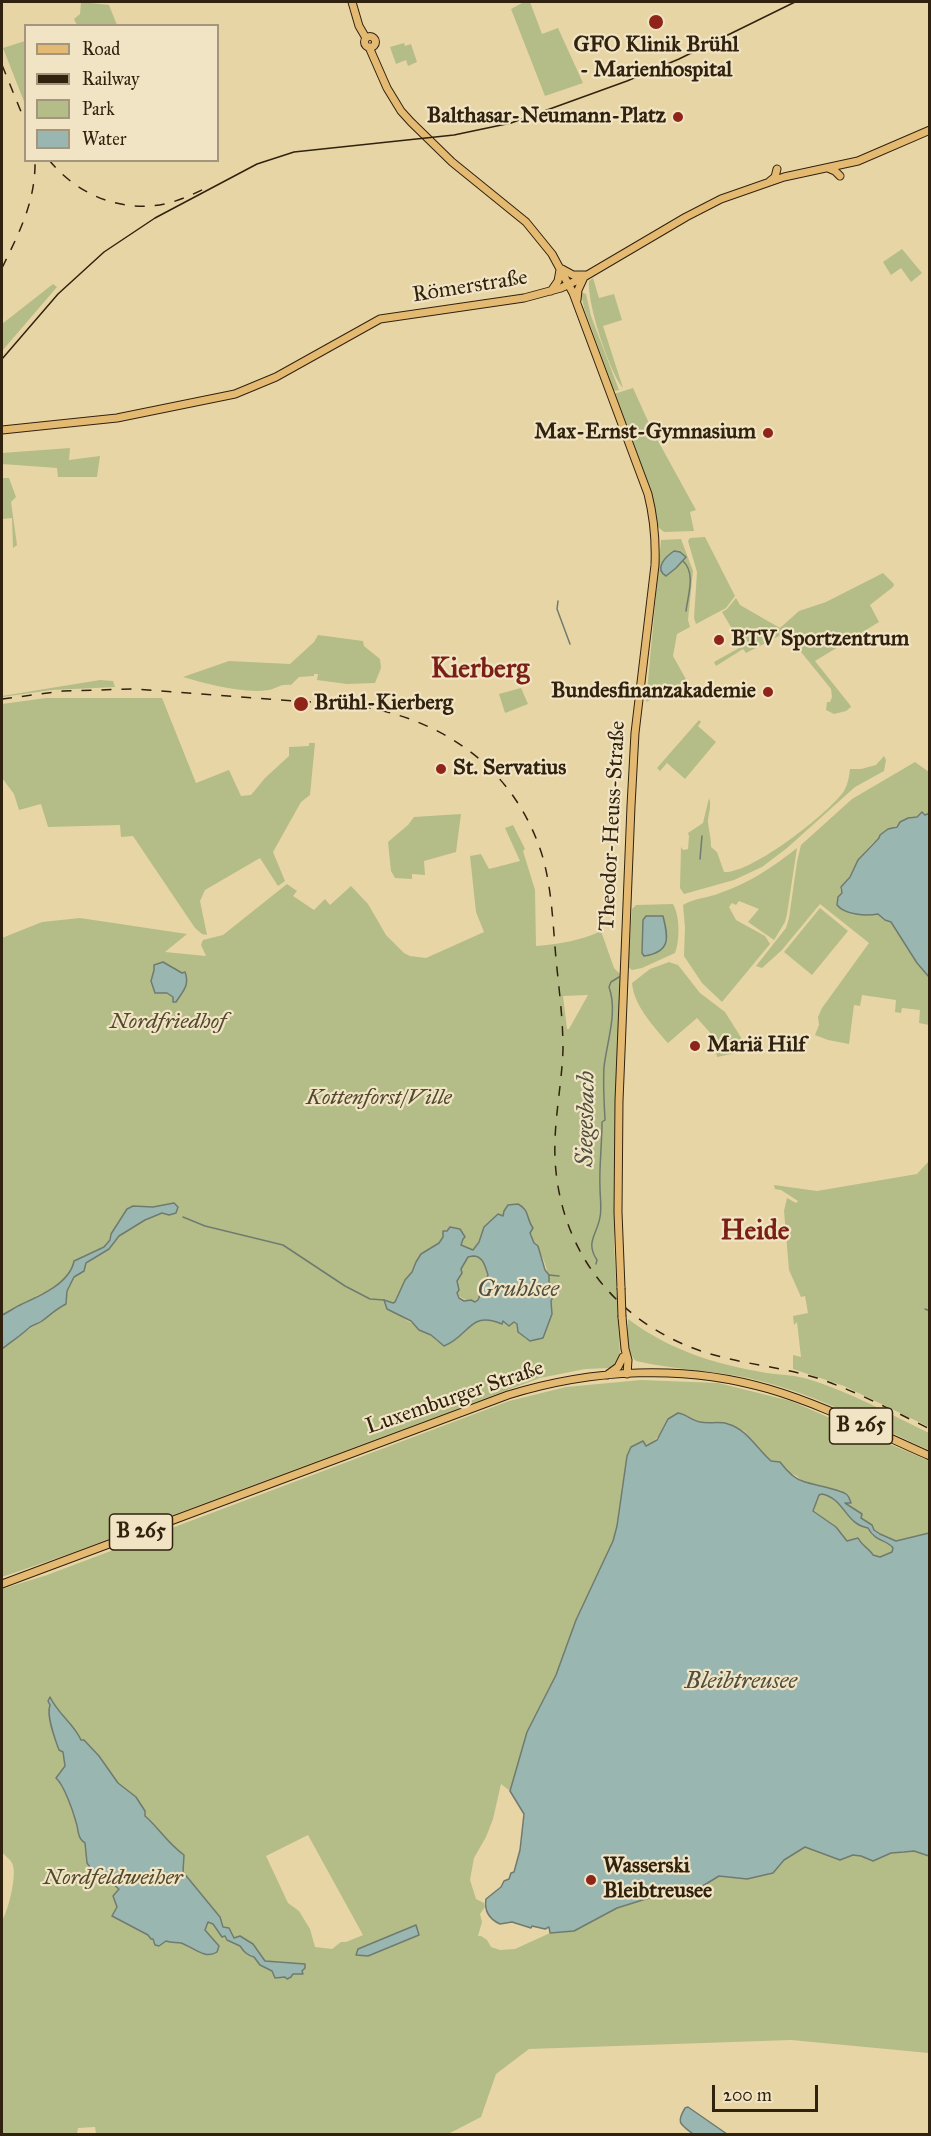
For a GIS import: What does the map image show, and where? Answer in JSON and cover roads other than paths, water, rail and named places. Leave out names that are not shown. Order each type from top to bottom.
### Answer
[{"type":"main road","name":"Theodor-Heuss-Straße","points":[[352,2],[366,38],[370,36],[375,40],[374,45],[369,47],[387,88],[401,111],[452,162],[526,222],[541,238],[560,267],[577,304],[648,494],[655,527],[655,565],[634,733],[623,965],[618,1212],[622,1317],[627,1374]]},
{"type":"main road","name":"Römerstraße","points":[[2,430],[117,418],[219,398],[276,377],[380,319],[524,298],[569,285],[705,206],[770,182],[775,177],[777,169],[784,177],[828,168],[840,176],[841,169],[845,165],[872,157],[928,130]]},
{"type":"main road","points":[[560,267],[573,275],[586,276],[578,290],[577,304],[565,293],[550,291],[559,279],[560,267]]},
{"type":"main road","points":[[607,1375],[626,1358],[644,1373]]},
{"type":"main road","name":"Luxemburger Straße","points":[[2,1584],[508,1395],[557,1382],[607,1375],[644,1373],[708,1376],[771,1389],[930,1456]]},
{"type":"water","points":[[674,551],[686,557],[666,576],[661,570],[662,563]]},
{"type":"water","points":[[922,812],[925,815],[930,813],[929,977],[917,963],[891,922],[878,914],[850,913],[837,905],[838,897],[842,893],[841,887],[850,877],[858,860],[880,835],[888,829],[897,827],[900,822],[908,818],[917,817]]},
{"type":"water","points":[[646,916],[663,916],[667,936],[664,947],[653,954],[644,956],[642,953],[643,920]]},
{"type":"water","points":[[163,962],[182,973],[185,972],[186,984],[176,1002],[173,1002],[173,997],[167,993],[155,993],[151,981],[154,965]]},
{"type":"water","points":[[174,1203],[178,1207],[176,1213],[169,1215],[162,1213],[145,1220],[119,1236],[109,1249],[86,1263],[84,1271],[74,1277],[67,1291],[66,1304],[30,1327],[2,1349],[2,1315],[53,1288],[67,1276],[74,1261],[104,1247],[127,1209],[133,1206],[153,1207]]},
{"type":"water","name":"Gruhlsee","points":[[518,1204],[526,1212],[533,1228],[530,1233],[534,1243],[538,1246],[545,1270],[549,1275],[553,1297],[552,1314],[543,1338],[530,1341],[518,1332],[517,1324],[514,1322],[509,1326],[503,1321],[502,1324],[483,1320],[470,1326],[453,1342],[444,1346],[431,1335],[419,1330],[411,1321],[387,1309],[384,1300],[395,1302],[421,1254],[439,1243],[443,1237],[443,1231],[447,1231],[450,1227],[460,1229],[465,1237],[461,1245],[473,1250],[479,1242],[484,1227],[498,1214],[503,1216],[508,1205]],"holes":[[[476,1256],[483,1262],[488,1275],[478,1300],[464,1301],[457,1293],[459,1290],[457,1281],[468,1257]]]},
{"type":"water","name":"Bleibtreusee","points":[[678,1413],[700,1422],[725,1423],[741,1430],[771,1461],[780,1462],[798,1479],[846,1494],[851,1503],[845,1503],[862,1514],[861,1518],[872,1525],[874,1530],[896,1541],[929,1533],[929,1856],[914,1851],[891,1853],[873,1861],[853,1855],[840,1860],[805,1847],[784,1860],[773,1873],[747,1879],[719,1876],[701,1887],[665,1893],[617,1908],[574,1931],[550,1933],[549,1927],[545,1929],[532,1926],[531,1928],[512,1922],[500,1924],[488,1914],[486,1899],[514,1872],[520,1850],[524,1814],[510,1791],[527,1732],[556,1675],[576,1620],[613,1541],[627,1456],[631,1447],[643,1441],[646,1446],[657,1440],[668,1419]],"holes":[[[819,1495],[830,1497],[854,1522],[868,1528],[874,1536],[891,1545],[892,1552],[880,1557],[873,1555],[858,1538],[847,1541],[836,1527],[813,1511]]]},
{"type":"water","name":"Nordfeldweiher","points":[[50,1697],[81,1740],[84,1740],[99,1756],[118,1783],[136,1797],[145,1811],[145,1816],[184,1855],[183,1872],[220,1917],[223,1927],[229,1928],[234,1938],[240,1936],[253,1944],[265,1961],[305,1964],[303,1974],[293,1974],[287,1979],[285,1977],[275,1978],[272,1971],[260,1965],[240,1946],[227,1940],[225,1936],[222,1937],[213,1924],[208,1922],[205,1930],[219,1946],[217,1952],[208,1955],[181,1943],[166,1941],[159,1946],[155,1945],[153,1939],[148,1935],[112,1916],[117,1907],[113,1896],[119,1889],[110,1882],[99,1880],[87,1863],[85,1843],[79,1837],[75,1817],[65,1792],[56,1778],[65,1766],[63,1752],[59,1750],[50,1721],[48,1701]]},
{"type":"water","points":[[416,1925],[419,1935],[368,1956],[356,1955],[358,1949]]},
{"type":"water","points":[[688,2107],[727,2134],[693,2134],[682,2125],[680,2120],[685,2108]]},
{"type":"waterway","points":[[683,561],[690,578],[686,611]]},
{"type":"waterway","points":[[558,601],[557,609],[570,644]]},
{"type":"waterway","points":[[700,859],[702,836]]},
{"type":"waterway","name":"Siegesbach","points":[[596,1264],[592,1243],[601,1210],[602,1122],[605,1120],[604,1067],[612,1016],[609,987],[611,982],[619,977]]},
{"type":"waterway","points":[[183,1217],[205,1226],[283,1245],[345,1286],[370,1299],[384,1300]]},
{"type":"waterway","name":"Siegesbach","points":[[549,1275],[559,1276]]},
{"type":"waterway","points":[[925,1309],[930,1311]]},
{"type":"tram line","points":[[2,359],[58,294],[104,252],[155,218],[257,164],[294,152],[454,135],[511,123],[627,81],[679,59],[795,2]]},
{"type":"railway","points":[[2,65],[24,119]]},
{"type":"railway","points":[[2,268],[29,203],[33,189],[35,162]]},
{"type":"railway","points":[[51,162],[61,173],[88,192],[119,204],[152,206],[169,203],[208,187]]},
{"type":"railway","points":[[2,699],[63,691],[133,689],[350,705],[383,711],[415,721],[444,735],[470,752],[494,773],[514,798],[531,826],[546,870],[552,908],[563,1038],[555,1159],[565,1214],[571,1232],[588,1265],[611,1294],[637,1318],[668,1337],[718,1356],[832,1383],[930,1429]]},
{"type":"place","name":"GFO Klinik Brühl - Marienhospital","points":[[656,22]]},
{"type":"place","name":"Balthasar-Neumann-Platz","points":[[678,117]]},
{"type":"place","name":"Max-Ernst-Gymnasium","points":[[768,433]]},
{"type":"place","name":"BTV Sportzentrum","points":[[719,640]]},
{"type":"place","name":"Bundesfinanzakademie","points":[[768,692]]},
{"type":"place","name":"Brühl-Kierberg","points":[[301,704]]},
{"type":"place","name":"St. Servatius","points":[[441,769]]},
{"type":"place","name":"Mariä Hilf","points":[[695,1046]]},
{"type":"place","name":"Wasserski Bleibtreusee","points":[[591,1880]]},
{"type":"district","name":"Kierberg","points":[[480,670]]},
{"type":"district","name":"Heide","points":[[755,1232]]},
{"type":"park label","name":"Nordfriedhof","points":[[168,1023]]},
{"type":"park label","name":"Kottenforst/Ville","points":[[379,1099]]}]
